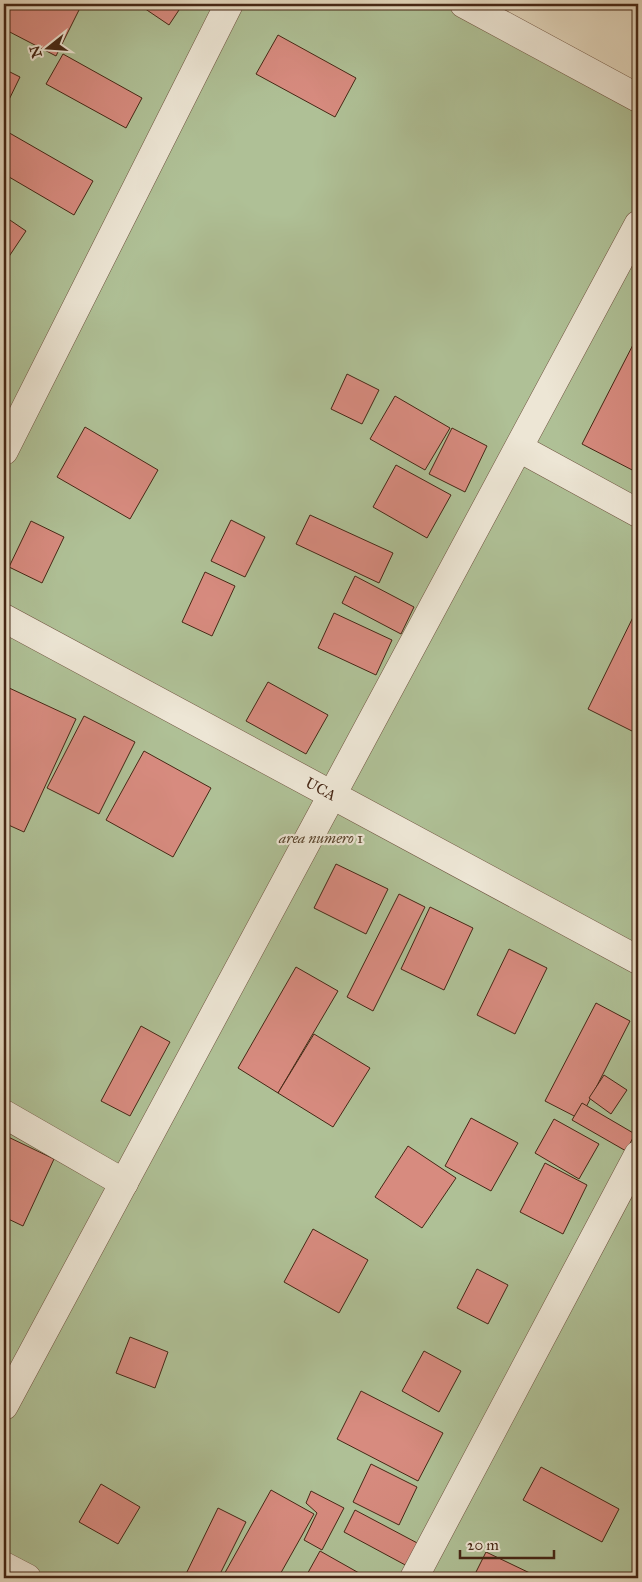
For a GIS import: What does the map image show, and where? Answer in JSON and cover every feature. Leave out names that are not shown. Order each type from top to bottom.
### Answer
[{"type":"street","points":[[4,451],[229,4]]},
{"type":"street","points":[[464,4],[638,98]]},
{"type":"street","points":[[4,1406],[638,225]]},
{"type":"street","points":[[519,448],[638,513]]},
{"type":"street","name":"UCA","points":[[4,618],[638,960]]},
{"type":"street","points":[[4,1114],[124,1183]]},
{"type":"street","points":[[414,1578],[638,1155]]},
{"type":"street","points":[[4,1566],[27,1578]]},
{"type":"green space","name":"area numero 1","points":[[4,4],[465,4],[638,98],[638,1578],[4,1578]]},
{"type":"building","points":[[4,4],[82,4],[56,56],[4,29]]},
{"type":"building","points":[[138,4],[183,4],[169,25]]},
{"type":"building","points":[[278,35],[356,78],[335,117],[256,74]]},
{"type":"building","points":[[63,54],[142,98],[126,128],[46,84]]},
{"type":"building","points":[[4,69],[20,77],[4,110]]},
{"type":"building","points":[[6,131],[93,181],[74,215],[4,174],[4,135]]},
{"type":"building","points":[[4,216],[26,231],[4,264]]},
{"type":"building","points":[[638,335],[638,473],[582,444]]},
{"type":"building","points":[[347,374],[379,390],[362,424],[331,409]]},
{"type":"building","points":[[395,396],[450,428],[425,470],[370,439]]},
{"type":"building","points":[[85,427],[158,470],[130,519],[57,477]]},
{"type":"building","points":[[452,428],[487,446],[465,492],[429,474]]},
{"type":"building","points":[[396,465],[451,495],[427,538],[373,507]]},
{"type":"building","points":[[310,515],[393,553],[379,583],[296,544]]},
{"type":"building","points":[[231,520],[265,537],[245,577],[211,561]]},
{"type":"building","points":[[31,521],[64,537],[42,583],[9,567]]},
{"type":"building","points":[[205,572],[235,586],[212,636],[182,622]]},
{"type":"building","points":[[355,576],[414,607],[401,634],[342,603]]},
{"type":"building","points":[[638,607],[638,734],[588,709]]},
{"type":"building","points":[[334,613],[392,640],[376,675],[318,648]]},
{"type":"building","points":[[268,682],[328,715],[306,754],[246,721]]},
{"type":"building","points":[[7,687],[76,719],[24,832],[4,823],[4,694]]},
{"type":"building","points":[[84,716],[135,742],[99,814],[47,788]]},
{"type":"building","points":[[144,751],[211,788],[173,857],[106,820]]},
{"type":"building","points":[[336,864],[388,889],[366,934],[314,908]]},
{"type":"building","points":[[399,894],[425,907],[373,1011],[347,997]]},
{"type":"building","points":[[430,907],[473,928],[444,990],[401,969]]},
{"type":"building","points":[[509,949],[547,968],[515,1034],[477,1015]]},
{"type":"building","points":[[296,967],[338,991],[278,1093],[238,1068]]},
{"type":"building","points":[[596,1003],[630,1021],[580,1119],[545,1101]]},
{"type":"building","points":[[141,1026],[170,1042],[130,1116],[101,1101]]},
{"type":"building","points":[[314,1034],[370,1068],[333,1127],[278,1093]]},
{"type":"building","points":[[604,1075],[627,1090],[611,1114],[589,1098]]},
{"type":"building","points":[[582,1103],[635,1134],[626,1151],[572,1120]]},
{"type":"building","points":[[471,1118],[518,1143],[491,1191],[445,1166]]},
{"type":"building","points":[[554,1119],[599,1144],[579,1179],[535,1153]]},
{"type":"building","points":[[4,1135],[54,1159],[23,1226],[4,1217]]},
{"type":"building","points":[[408,1146],[456,1178],[422,1228],[375,1197]]},
{"type":"building","points":[[545,1163],[587,1185],[563,1234],[520,1212]]},
{"type":"building","points":[[313,1229],[368,1260],[339,1313],[284,1282]]},
{"type":"building","points":[[477,1269],[508,1285],[488,1324],[457,1308]]},
{"type":"building","points":[[130,1337],[168,1352],[155,1388],[116,1373]]},
{"type":"building","points":[[424,1351],[461,1371],[439,1412],[402,1391]]},
{"type":"building","points":[[361,1391],[443,1433],[418,1481],[337,1439]]},
{"type":"building","points":[[371,1464],[417,1487],[399,1525],[353,1502]]},
{"type":"building","points":[[541,1467],[619,1509],[602,1542],[523,1500]]},
{"type":"building","points":[[101,1484],[140,1507],[118,1544],[79,1522]]},
{"type":"building","points":[[271,1490],[314,1514],[278,1578],[222,1578]]},
{"type":"building","points":[[311,1491],[344,1508],[322,1550],[304,1540],[317,1513],[306,1503]]},
{"type":"building","points":[[218,1508],[246,1522],[218,1578],[184,1578]]},
{"type":"building","points":[[355,1510],[421,1545],[409,1567],[344,1532]]},
{"type":"building","points":[[320,1551],[359,1573],[356,1578],[305,1578]]},
{"type":"building","points":[[486,1552],[534,1575],[533,1578],[473,1578]]}]
